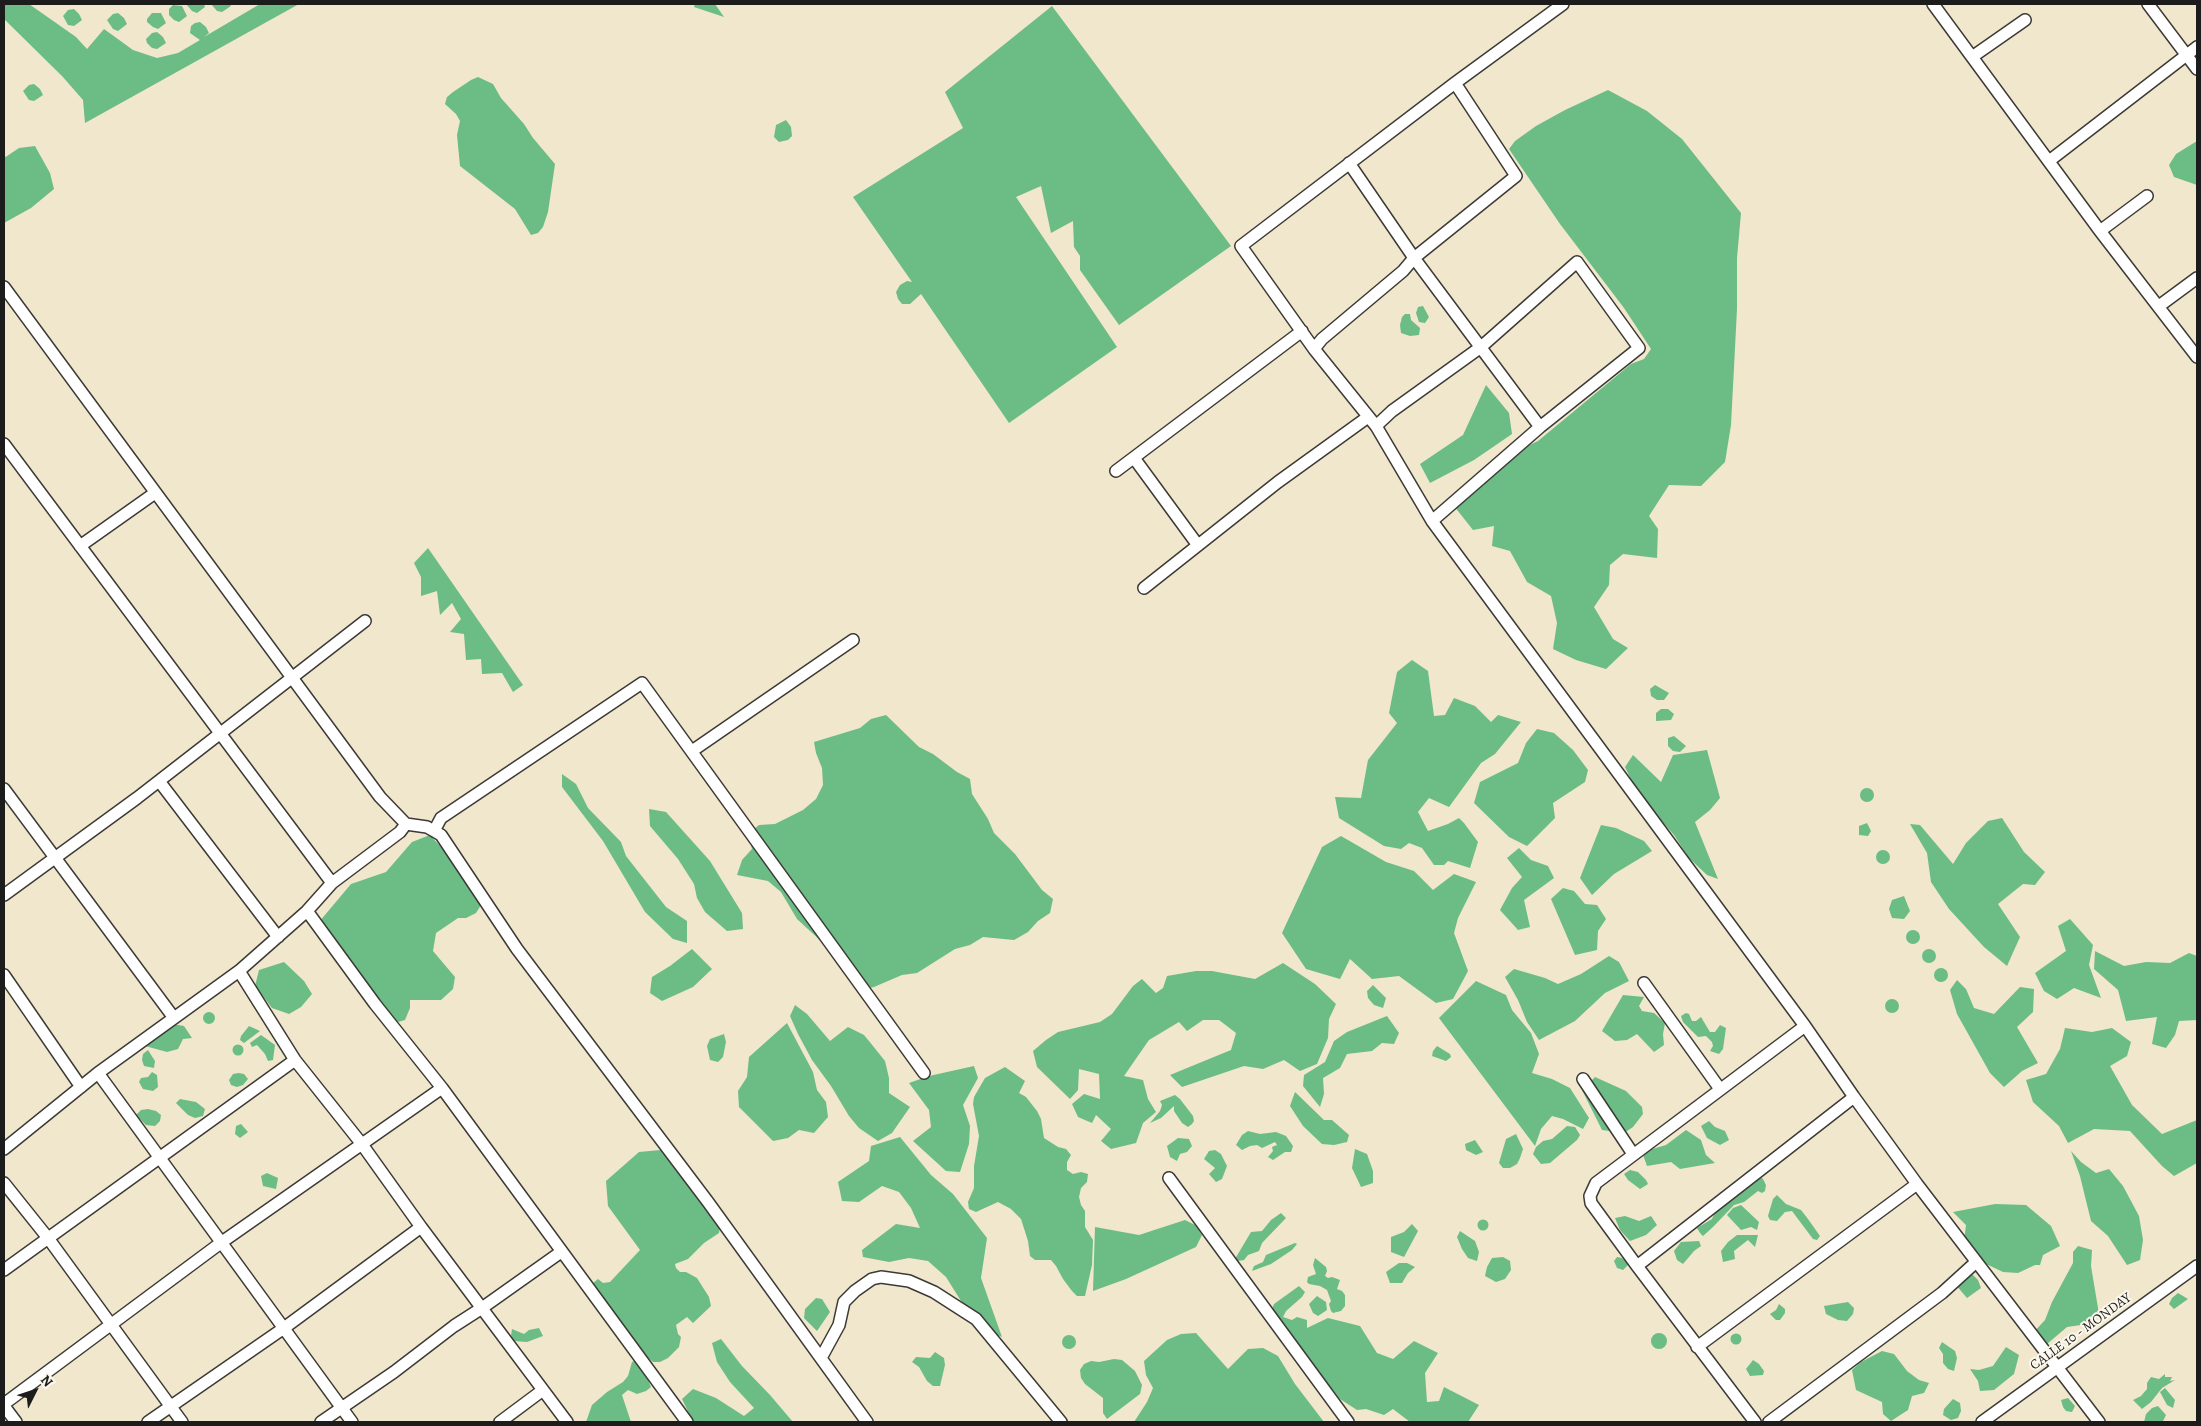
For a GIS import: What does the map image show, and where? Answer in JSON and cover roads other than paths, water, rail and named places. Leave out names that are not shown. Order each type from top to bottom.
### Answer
[{"type":"street","points":[[1563,4],[1455,83],[1241,246],[1314,349],[1372,421],[1432,521],[1805,1026],[1854,1097],[1975,1263],[2058,1366],[2099,1422]]},
{"type":"street","points":[[1933,4],[2100,231],[2197,357]]},
{"type":"street","points":[[2148,4],[2197,69]]},
{"type":"street","points":[[1972,57],[2025,20]]},
{"type":"street","points":[[2049,161],[2197,47]]},
{"type":"street","points":[[1314,349],[1322,339],[1403,271],[1414,258],[1516,176],[1455,83]]},
{"type":"street","points":[[1349,163],[1414,258],[1540,427]]},
{"type":"street","points":[[2100,231],[2147,196]]},
{"type":"street","points":[[1144,588],[1197,544],[1372,421],[1392,412],[1481,347],[1577,262],[1639,348],[1540,427],[1432,521]]},
{"type":"street","points":[[2159,306],[2197,278]]},
{"type":"street","points":[[4,286],[8,300],[155,493],[380,797],[406,824],[427,827],[441,835],[517,949],[708,1202],[867,1422]]},
{"type":"street","points":[[1116,472],[1302,331]]},
{"type":"street","points":[[4,444],[332,883]]},
{"type":"street","points":[[1134,458],[1197,544]]},
{"type":"street","points":[[80,546],[155,493]]},
{"type":"street","points":[[4,894],[158,782],[365,621]]},
{"type":"street","points":[[692,751],[853,640]]},
{"type":"street","points":[[434,831],[441,818],[642,683],[924,1072]]},
{"type":"street","points":[[158,782],[278,936]]},
{"type":"street","points":[[4,790],[174,1018]]},
{"type":"street","points":[[4,1148],[98,1073],[239,971],[307,911],[332,883],[400,832],[406,824]]},
{"type":"street","points":[[307,911],[375,1004],[442,1088],[687,1422]]},
{"type":"street","points":[[239,971],[296,1060],[361,1143],[420,1227],[567,1422]]},
{"type":"street","points":[[4,975],[81,1087]]},
{"type":"street","points":[[1644,983],[1720,1089]]},
{"type":"street","points":[[1755,1422],[1591,1203],[1590,1196],[1596,1183],[1805,1026]]},
{"type":"street","points":[[4,1270],[296,1060]]},
{"type":"street","points":[[98,1073],[352,1422]]},
{"type":"street","points":[[1583,1079],[1633,1154]]},
{"type":"street","points":[[16,1422],[4,1405],[110,1323],[361,1143],[442,1088]]},
{"type":"street","points":[[1637,1266],[1854,1097]]},
{"type":"street","points":[[1169,1178],[1348,1422]]},
{"type":"street","points":[[4,1183],[48,1238],[182,1422]]},
{"type":"street","points":[[1697,1347],[1917,1184]]},
{"type":"street","points":[[148,1422],[284,1328],[420,1227]]},
{"type":"street","points":[[321,1422],[561,1252]]},
{"type":"street","points":[[1769,1422],[1942,1293],[1975,1263]]},
{"type":"street","name":"CALLE 10 - MONDAY","points":[[1982,1422],[2197,1266]]},
{"type":"street","points":[[820,1358],[832,1342],[839,1326],[844,1302],[855,1290],[872,1278],[881,1277],[910,1282],[934,1292],[976,1320],[1061,1422]]},
{"type":"street","points":[[500,1422],[543,1390]]}]
